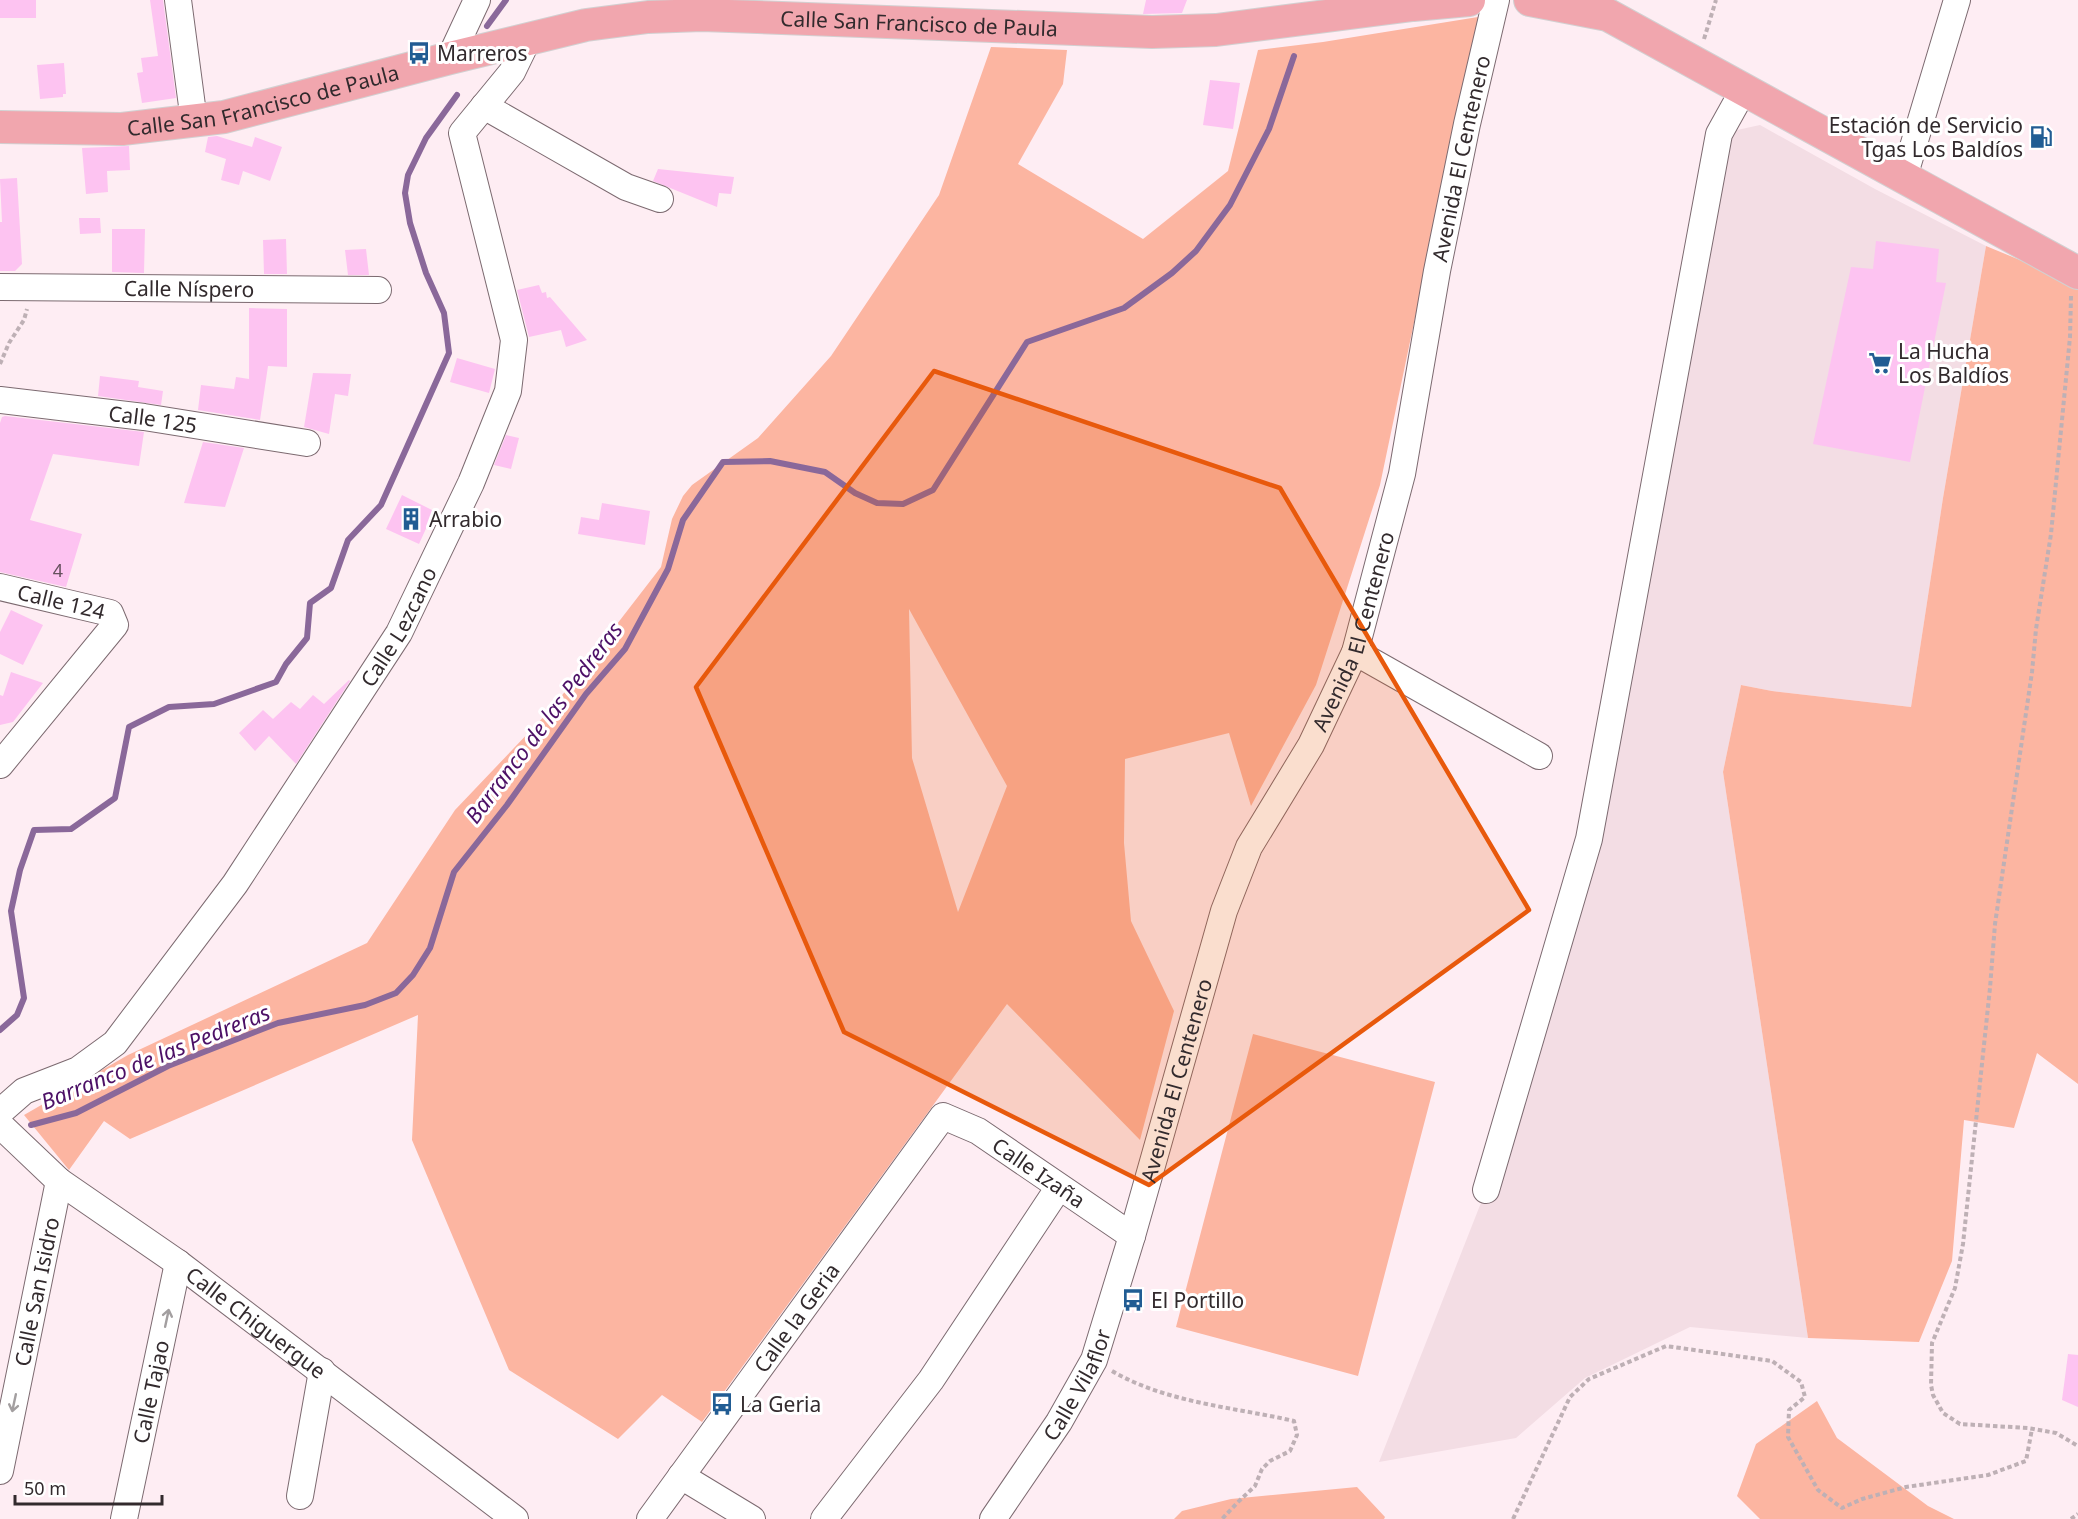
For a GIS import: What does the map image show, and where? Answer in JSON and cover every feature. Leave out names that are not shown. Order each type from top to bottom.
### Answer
[{"type":"main road","name":"Calle San Francisco de Paula","points":[[0,127],[122,129],[224,117],[586,25],[648,17],[702,15],[1152,32],[1216,30],[1469,0]]},
{"type":"main road","points":[[1530,0],[1608,15],[2075,272]]},
{"type":"street","points":[[178,0],[194,121]]},
{"type":"street","points":[[450,58],[477,0]]},
{"type":"street","name":"Avenida El Centenero","points":[[1132,1236],[1224,911],[1249,847],[1311,745],[1355,652],[1402,474],[1437,272],[1467,124],[1496,0]]},
{"type":"street","points":[[1904,177],[1957,0]]},
{"type":"street","name":"Calle Lezcano","points":[[0,1112],[24,1091],[78,1070],[115,1043],[235,884],[399,633],[471,483],[508,391],[514,340],[462,133],[512,72],[528,39]]},
{"type":"street","points":[[1486,1190],[1589,839],[1719,134],[1744,89]]},
{"type":"street","points":[[484,106],[626,187],[660,199]]},
{"type":"street","name":"Calle Níspero","points":[[0,287],[378,290]]},
{"type":"street","name":"Calle 125","points":[[0,400],[144,417],[307,443]]},
{"type":"street","name":"Calle 124","points":[[0,586],[110,613],[115,625],[62,690],[9,741]]},
{"type":"street","points":[[1355,652],[1539,756]]},
{"type":"street","points":[[0,765],[9,741]]},
{"type":"street","name":"Calle Izaña","points":[[943,1116],[978,1131],[1132,1236]]},
{"type":"street","name":"Calle la Geria","points":[[650,1519],[943,1116]]},
{"type":"street","name":"Calle Chiguergue","points":[[0,1125],[59,1181],[178,1263],[515,1519]]},
{"type":"street","name":"Calle San Isidro","points":[[0,1471],[59,1181]]},
{"type":"street","points":[[824,1519],[931,1380],[1059,1187]]},
{"type":"street","name":"Calle Vilaflor","points":[[993,1519],[1059,1422],[1094,1360],[1132,1236]]},
{"type":"street","name":"Calle Tajao","points":[[124,1519],[178,1263]]},
{"type":"street","points":[[300,1496],[322,1371]]},
{"type":"street","points":[[681,1476],[752,1519]]},
{"type":"path","points":[[1694,62],[1716,0]]},
{"type":"path","points":[[2075,272],[2051,534],[1995,924],[1963,1244],[1955,1288],[1932,1343],[1933,1395],[1943,1413],[1960,1424],[2056,1433],[2078,1446]]},
{"type":"path","points":[[0,364],[9,343],[24,320],[27,306],[26,287]]},
{"type":"path","points":[[1513,1519],[1570,1396],[1589,1379],[1666,1346],[1772,1361],[1802,1382],[1805,1397],[1789,1410],[1788,1437],[1818,1490],[1842,1508],[1862,1499],[1906,1486],[1988,1475],[2026,1461],[2032,1429]]},
{"type":"path","points":[[1094,1360],[1132,1382],[1178,1398],[1294,1421],[1297,1435],[1290,1450],[1270,1461],[1262,1469],[1255,1486],[1222,1519]]},
{"type":"path","points":[[2071,1519],[2078,1514]]},
{"type":"highlighted area","points":[[934,371],[1280,488],[1529,910],[1149,1185],[844,1032],[696,687]]},
{"type":"shaded area","points":[[1478,17],[1380,485],[1316,685],[1251,806],[1229,733],[1125,759],[1124,843],[1131,921],[1174,1011],[1140,1140],[1007,1004],[702,1422],[662,1395],[618,1439],[509,1370],[412,1140],[418,1015],[130,1139],[104,1121],[69,1170],[24,1115],[128,1055],[367,943],[455,810],[553,707],[661,567],[672,519],[683,496],[692,485],[758,438],[831,356],[939,195],[991,47],[1067,50],[1063,84],[1018,164],[1143,239],[1228,171],[1258,50]],"holes":[[[909,609],[1007,786],[958,912],[912,758]]]},
{"type":"shaded area","points":[[1760,125],[1875,189],[1986,246],[1943,498],[1911,707],[1772,691],[1741,685],[1723,772],[1808,1338],[1690,1327],[1585,1378],[1516,1438],[1379,1462],[1486,1190],[1589,839],[1719,134]]},
{"type":"shaded area","points":[[1986,246],[2078,284],[2078,1084],[2037,1053],[2014,1128],[1964,1120],[1952,1261],[1919,1342],[1808,1338],[1723,772],[1741,685],[1772,691],[1911,707],[1943,498]]},
{"type":"shaded area","points":[[1253,1034],[1435,1082],[1358,1376],[1176,1327]]},
{"type":"shaded area","points":[[1817,1401],[1837,1438],[1928,1506],[1954,1519],[1760,1519],[1737,1496],[1756,1444]]},
{"type":"shaded area","points":[[1357,1487],[1385,1517],[1384,1519],[1174,1519],[1182,1511],[1231,1499]]},
{"type":"building","points":[[0,0],[36,0],[36,18],[0,18]]},
{"type":"building","points":[[150,0],[163,0],[176,98],[142,103],[137,73],[143,72],[141,58],[158,56]]},
{"type":"building","points":[[1146,0],[1187,0],[1182,13],[1143,14]]},
{"type":"building","points":[[64,63],[66,94],[63,94],[63,97],[40,99],[37,65]]},
{"type":"building","points":[[1210,80],[1240,83],[1233,129],[1203,125]]},
{"type":"building","points":[[217,136],[252,147],[255,137],[282,147],[270,181],[243,171],[239,185],[221,180],[226,159],[205,152],[208,137]]},
{"type":"building","points":[[129,146],[130,170],[107,171],[108,192],[86,194],[82,148]]},
{"type":"building","points":[[658,169],[734,177],[731,194],[719,193],[717,207],[653,181]]},
{"type":"building","points":[[17,178],[22,264],[15,271],[0,271],[0,222],[2,222],[0,179]]},
{"type":"building","points":[[79,218],[100,218],[101,233],[80,234]]},
{"type":"building","points":[[112,229],[145,229],[144,273],[112,272]]},
{"type":"building","points":[[286,239],[287,274],[264,274],[263,240]]},
{"type":"building","name":"La Hucha Los Baldíos","points":[[1876,241],[1939,249],[1936,282],[1946,283],[1910,462],[1813,444],[1851,267],[1873,269]]},
{"type":"building","points":[[366,249],[369,275],[348,275],[345,250]]},
{"type":"building","points":[[539,285],[542,293],[546,292],[547,298],[550,297],[587,340],[566,347],[561,330],[529,337],[517,290]]},
{"type":"building","points":[[249,308],[287,309],[287,367],[268,366],[260,420],[198,410],[201,385],[234,389],[236,377],[249,379]]},
{"type":"building","points":[[457,358],[495,369],[489,393],[450,382]]},
{"type":"building","points":[[313,373],[351,374],[348,396],[335,394],[329,434],[304,427]]},
{"type":"building","points":[[100,376],[139,381],[138,387],[163,391],[161,405],[98,396]]},
{"type":"building","points":[[2,417],[144,432],[139,466],[53,454],[30,520],[82,534],[66,587],[0,572],[0,423]]},
{"type":"building","points":[[506,435],[519,438],[511,469],[494,465]]},
{"type":"building","points":[[203,442],[244,448],[225,507],[184,503]]},
{"type":"building","name":"Arrabio","points":[[402,495],[434,511],[419,544],[386,529]]},
{"type":"building","points":[[602,503],[650,511],[645,545],[578,534],[581,517],[599,520]]},
{"type":"building","points":[[11,610],[43,625],[23,665],[0,654],[0,632]]},
{"type":"building","points":[[11,672],[43,683],[13,722],[0,725],[0,695],[3,696]]},
{"type":"building","points":[[349,680],[296,764],[269,736],[255,751],[239,733],[263,710],[273,719],[291,702],[300,709],[313,695],[324,704]]},
{"type":"building","points":[[2068,1354],[2078,1355],[2078,1407],[2062,1400]]},
{"type":"waterway","points":[[487,26],[506,0]]},
{"type":"waterway","name":"Barranco de las Pedreras","points":[[31,1125],[76,1113],[168,1066],[278,1023],[365,1005],[396,993],[413,975],[430,948],[454,872],[507,805],[586,694],[625,649],[668,569],[683,520],[723,462],[770,461],[825,472],[855,493],[877,503],[903,504],[933,490],[1027,342],[1124,308],[1172,273],[1196,251],[1230,205],[1269,129],[1294,56]]},
{"type":"waterway","points":[[0,1030],[17,1015],[24,998],[11,911],[20,870],[34,830],[71,829],[115,798],[129,727],[169,707],[214,704],[276,682],[286,664],[307,638],[310,603],[331,588],[348,540],[381,505],[449,353],[444,313],[426,273],[410,223],[405,193],[408,175],[426,138],[457,95]]},
{"type":"place","name":"Marreros","points":[[419,53]]},
{"type":"place","name":"Estación de Servicio Tgas Los Baldíos","points":[[2041,137]]},
{"type":"place","name":"La Hucha Los Baldíos","points":[[1880,363]]},
{"type":"place","name":"Arrabio","points":[[411,519]]},
{"type":"place","name":"El Portillo","points":[[1133,1300]]},
{"type":"place","name":"La Geria","points":[[722,1404]]}]
